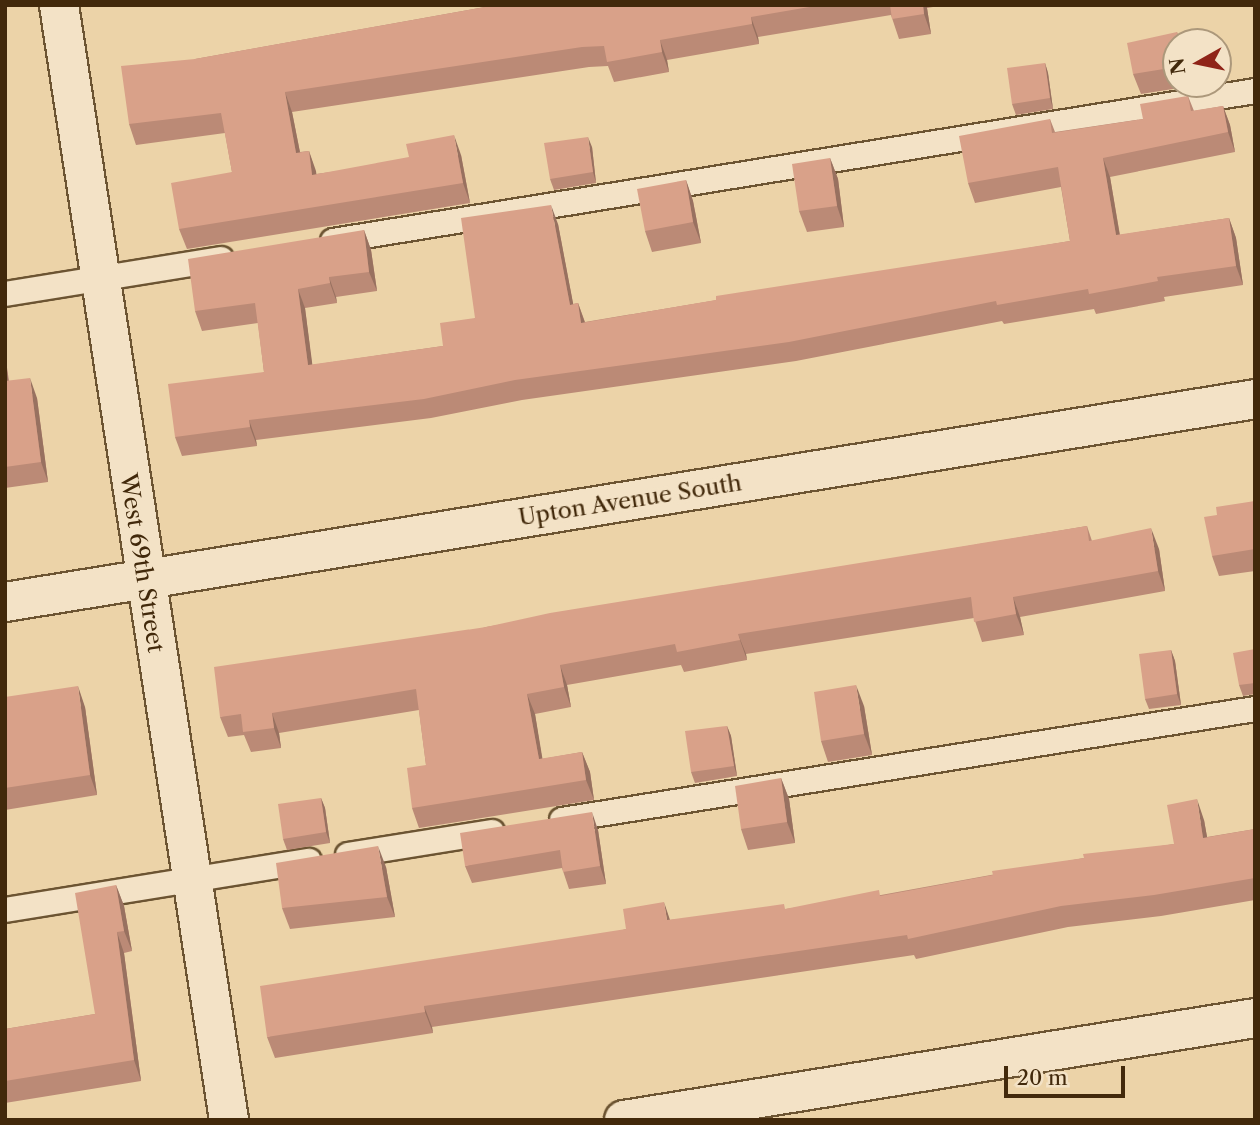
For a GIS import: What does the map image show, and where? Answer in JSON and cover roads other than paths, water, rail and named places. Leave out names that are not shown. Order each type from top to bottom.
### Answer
[{"type":"street","name":"West 69th Street","points":[[59,5],[229,1120]]},
{"type":"street","name":"Upton Avenue South","points":[[5,602],[1255,399]]},
{"type":"street","points":[[624,1120],[1255,1018]]},
{"type":"lane","points":[[306,246],[1255,92]]},
{"type":"lane","points":[[5,294],[251,255]]},
{"type":"lane","points":[[5,910],[1255,709]]}]
